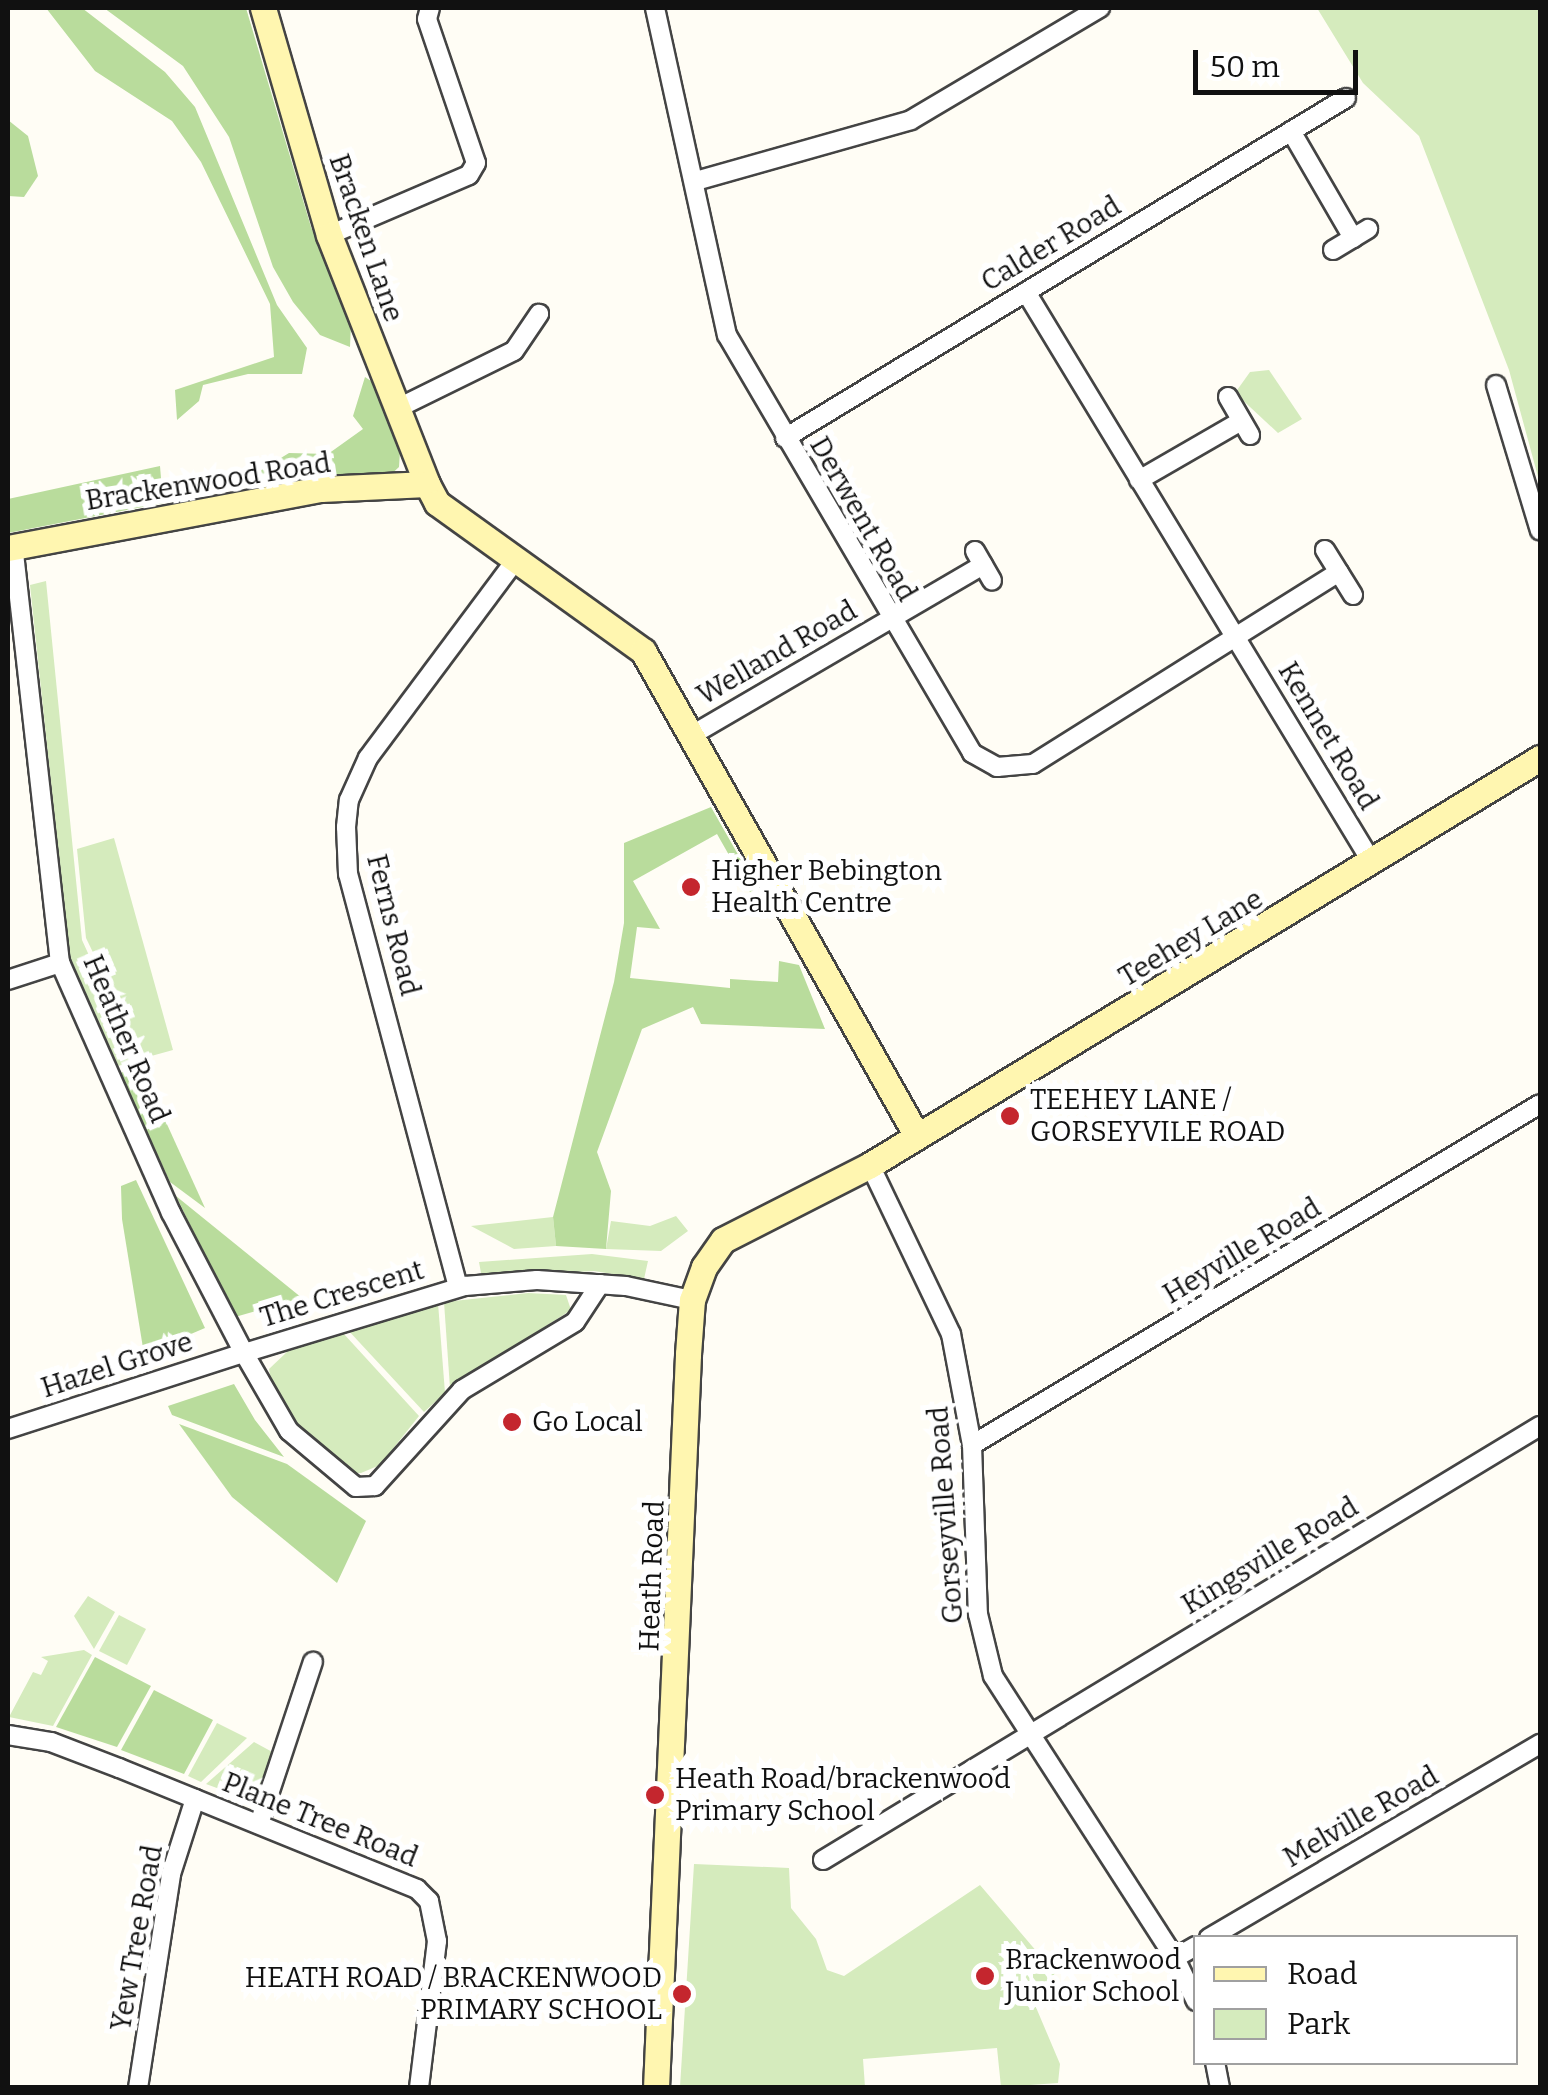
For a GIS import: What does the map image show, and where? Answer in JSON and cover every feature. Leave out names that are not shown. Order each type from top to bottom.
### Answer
[{"type":"street","name":"Bracken Lane","points":[[263,8],[328,235],[426,484]]},
{"type":"street","points":[[328,235],[469,175],[476,163],[427,20],[430,8]]},
{"type":"street","name":"Derwent Road","points":[[654,8],[696,181],[727,335],[889,619],[972,753],[996,767],[1033,764],[1236,636]]},
{"type":"street","points":[[696,181],[911,120],[1100,8]]},
{"type":"street","name":"Calder Road","points":[[784,438],[1346,98]]},
{"type":"street","points":[[1291,131],[1360,234],[1333,250]]},
{"type":"street","name":"Kennet Road","points":[[1026,292],[1372,864]]},
{"type":"street","points":[[396,408],[514,351],[539,314]]},
{"type":"street","points":[[1496,385],[1540,532]]},
{"type":"street","points":[[1139,480],[1246,428],[1228,397]]},
{"type":"street","points":[[426,484],[437,503],[643,651],[917,1136]]},
{"type":"street","name":"Brackenwood Road","points":[[10,547],[321,490],[426,484]]},
{"type":"street","name":"Heather Road","points":[[10,547],[60,963],[172,1213],[244,1353]]},
{"type":"street","points":[[1325,550],[1352,596]]},
{"type":"street","name":"Ferns Road","points":[[458,1288],[348,874],[346,827],[350,800],[368,758],[514,560]]},
{"type":"street","name":"Welland Road","points":[[692,735],[983,566]]},
{"type":"street","points":[[1236,636],[1339,572]]},
{"type":"street","name":"Teehey Lane","points":[[870,1165],[1372,864],[1540,758]]},
{"type":"street","points":[[8,980],[60,963]]},
{"type":"street","name":"Heyville Road","points":[[972,1445],[1540,1104]]},
{"type":"street","name":"Gorseyville Road","points":[[870,1165],[951,1334],[972,1445],[984,1645],[993,1676],[1175,1958],[1193,1995]]},
{"type":"street","name":"Heath Road","points":[[656,2088],[692,1300],[723,1240],[870,1165]]},
{"type":"street","name":"The Crescent","points":[[600,1284],[574,1322],[462,1390],[375,1486],[356,1487],[289,1431],[244,1353],[458,1288],[537,1280],[600,1284],[692,1300]]},
{"type":"street","name":"Hazel Grove","points":[[8,1430],[244,1353]]},
{"type":"street","name":"Kingsville Road","points":[[824,1860],[1540,1426]]},
{"type":"street","points":[[259,1824],[313,1662]]},
{"type":"street","name":"Plane Tree Road","points":[[8,1735],[51,1742],[404,1883],[430,1901],[436,1941],[419,2088]]},
{"type":"street","name":"Melville Road","points":[[1214,1935],[1540,1744]]},
{"type":"street","name":"Yew Tree Road","points":[[138,2088],[171,1874],[194,1799]]},
{"type":"street","points":[[1175,1958],[1193,1948]]},
{"type":"green space","points":[[46,8],[82,8],[165,72],[195,107],[277,305],[307,348],[302,374],[248,374],[203,385],[199,401],[177,420],[175,390],[274,357],[270,304],[201,162],[172,121],[95,71]]},
{"type":"green space","points":[[104,8],[246,8],[311,227],[351,324],[350,347],[320,335],[293,302],[273,267],[229,137],[183,66]]},
{"type":"green space","points":[[1317,8],[1540,8],[1540,484],[1509,370],[1419,136],[1363,83]]},
{"type":"green space","points":[[8,120],[28,136],[38,176],[24,197],[8,196]]},
{"type":"green space","points":[[1269,370],[1302,419],[1278,433],[1235,393],[1250,372]]},
{"type":"green space","points":[[365,377],[377,385],[400,451],[399,467],[386,479],[260,491],[258,472],[289,453],[328,454],[363,429],[353,416]]},
{"type":"green space","points":[[160,466],[163,503],[8,533],[8,499]]},
{"type":"green space","points":[[46,581],[82,940],[138,1063],[116,1066],[71,971],[30,585]]},
{"type":"green space","points":[[711,807],[757,888],[750,892],[717,834],[633,881],[660,929],[637,927],[630,978],[730,988],[730,979],[778,982],[779,961],[799,965],[825,1029],[701,1024],[693,1007],[642,1029],[597,1152],[611,1191],[606,1249],[556,1246],[553,1217],[614,982],[624,923],[624,843]]},
{"type":"green space","points":[[114,838],[173,1050],[144,1058],[86,938],[77,849]]},
{"type":"green space","points":[[141,1067],[205,1208],[170,1182],[120,1073]]},
{"type":"green space","points":[[136,1180],[205,1328],[144,1354],[122,1219],[121,1186]]},
{"type":"green space","points":[[176,1196],[302,1298],[235,1317]]},
{"type":"green space","points":[[676,1216],[688,1231],[661,1251],[606,1249],[611,1221],[650,1226]]},
{"type":"green space","points":[[553,1217],[556,1246],[514,1249],[471,1226]]},
{"type":"green space","points":[[592,1254],[648,1261],[644,1279],[594,1271],[497,1276],[481,1273],[479,1262]]},
{"type":"green space","points":[[528,1293],[566,1295],[571,1310],[450,1388],[444,1302]]},
{"type":"green space","points":[[438,1303],[445,1393],[424,1412],[347,1329]]},
{"type":"green space","points":[[343,1333],[419,1416],[380,1465],[361,1473],[351,1473],[304,1435],[272,1388],[269,1369],[289,1350]]},
{"type":"green space","points":[[234,1384],[255,1420],[284,1457],[172,1415],[168,1406]]},
{"type":"green space","points":[[179,1424],[287,1464],[366,1521],[337,1583],[232,1497]]},
{"type":"green space","points":[[88,1596],[115,1612],[94,1649],[74,1616]]},
{"type":"green space","points":[[119,1615],[146,1629],[127,1665],[99,1651]]},
{"type":"green space","points":[[84,1650],[92,1655],[53,1726],[9,1717],[33,1672],[41,1675],[48,1661],[41,1657]]},
{"type":"green space","points":[[95,1657],[151,1686],[117,1747],[56,1727]]},
{"type":"green space","points":[[154,1690],[213,1720],[184,1774],[121,1750]]},
{"type":"green space","points":[[217,1723],[247,1738],[201,1782],[188,1776]]},
{"type":"green space","points":[[254,1742],[276,1754],[264,1794],[252,1801],[206,1784]]},
{"type":"green space","name":"Brackenwood Junior School","points":[[694,1864],[789,1868],[791,1908],[816,1939],[827,1970],[844,1976],[980,1885],[1055,1973],[1035,2005],[1060,2064],[1058,2083],[1001,2087],[997,2048],[863,2059],[865,2087],[680,2087]]},
{"type":"place","name":"Higher Bebington Health Centre","points":[[691,887]]},
{"type":"place","name":"TEEHEY LANE / GORSEYVILE ROAD","points":[[1010,1116]]},
{"type":"place","name":"Go Local","points":[[512,1422]]},
{"type":"place","name":"Heath Road/brackenwood Primary School","points":[[655,1795]]},
{"type":"place","name":"Brackenwood Junior School","points":[[985,1976]]},
{"type":"place","name":"HEATH ROAD / BRACKENWOOD PRIMARY SCHOOL","points":[[682,1994]]}]
